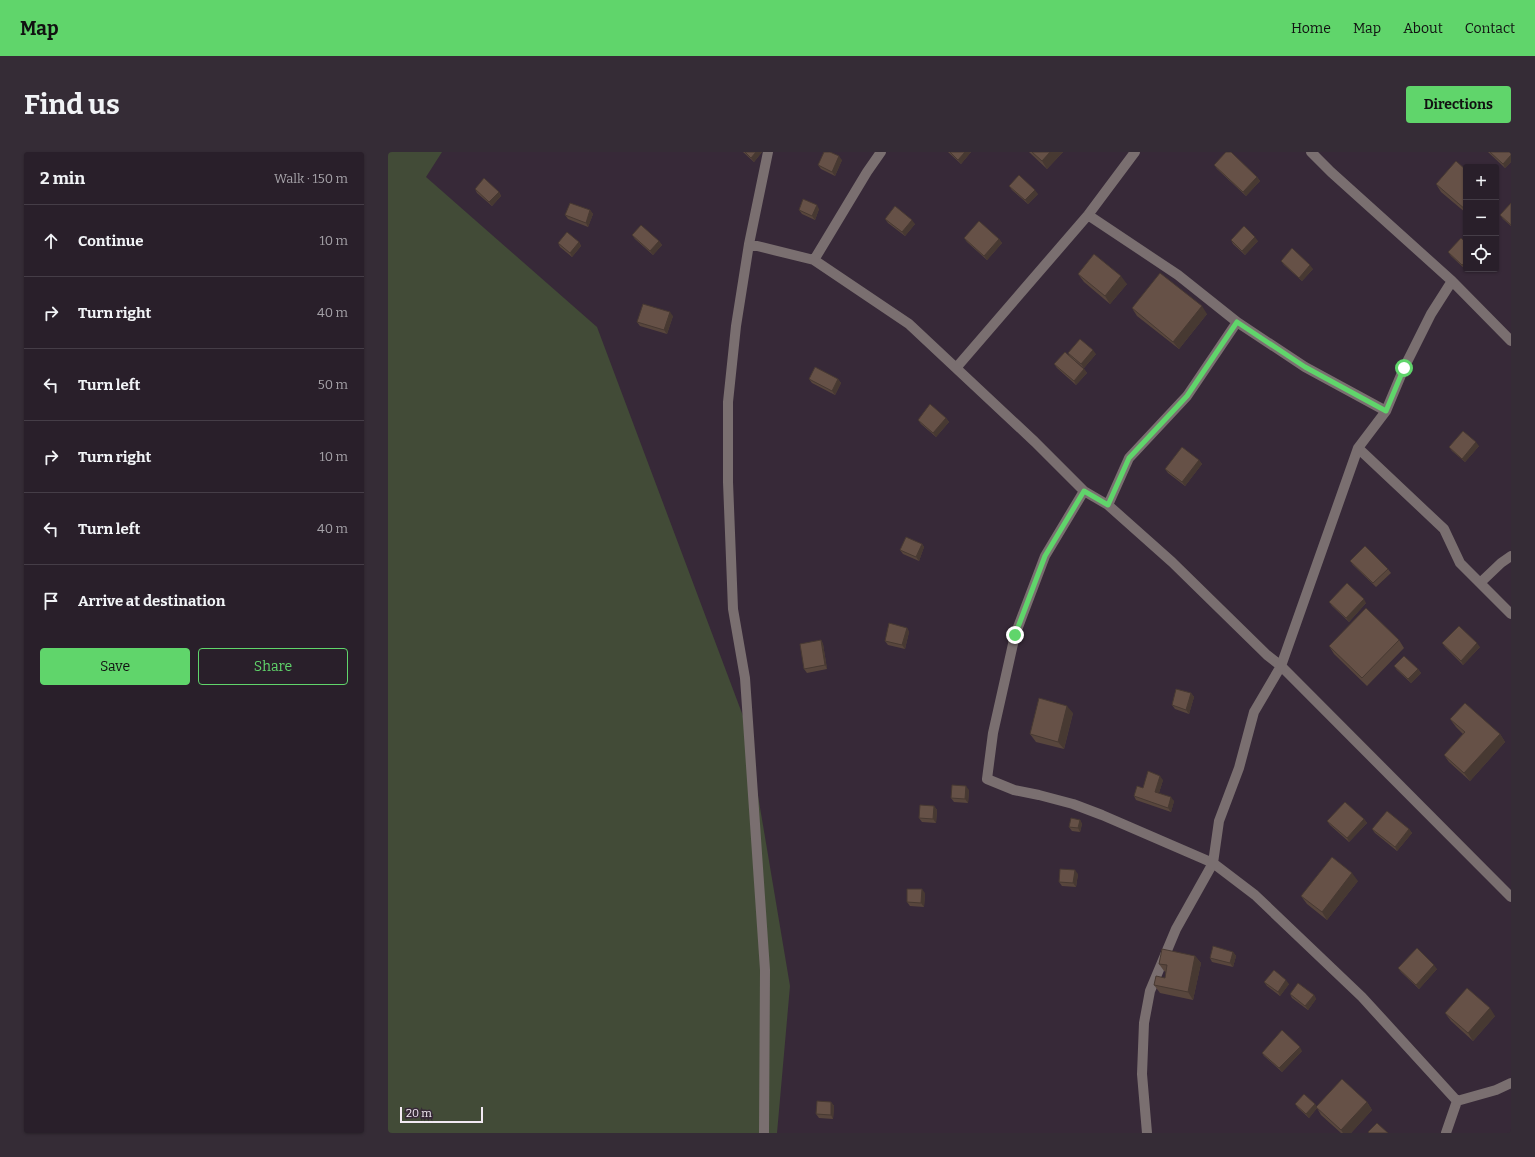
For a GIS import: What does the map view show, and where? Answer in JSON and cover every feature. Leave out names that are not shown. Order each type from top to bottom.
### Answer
[{"type":"street","points":[[764,1133],[765,970],[745,678],[732,609],[728,482],[728,402],[736,326],[749,244],[768,152]]},
{"type":"street","points":[[814,260],[867,172],[881,152]]},
{"type":"street","points":[[956,368],[1088,215],[1135,152]]},
{"type":"street","points":[[1311,152],[1452,281],[1511,341]]},
{"type":"street","points":[[1088,215],[1178,275],[1237,322],[1305,367],[1386,411]]},
{"type":"street","points":[[749,244],[814,260],[909,324],[1035,442],[1084,491],[1108,505],[1172,562],[1267,655],[1281,666],[1511,897]]},
{"type":"street","points":[[1147,1133],[1142,1074],[1144,1023],[1150,991],[1176,929],[1213,863],[1219,821],[1239,768],[1254,712],[1281,666],[1358,448],[1386,411],[1404,368],[1431,314],[1452,281]]},
{"type":"street","points":[[1108,505],[1129,458],[1187,396],[1237,322]]},
{"type":"street","points":[[1358,448],[1444,529],[1460,563],[1511,614]]},
{"type":"street","points":[[1084,491],[1045,556],[1015,635],[993,733],[988,779],[1014,790],[1073,804],[1213,863],[1255,895],[1362,997],[1457,1101]]},
{"type":"street","points":[[1480,583],[1501,563],[1511,556]]},
{"type":"street","points":[[1457,1101],[1496,1090],[1511,1083]]},
{"type":"street","points":[[1446,1133],[1457,1101]]},
{"type":"green space","points":[[388,152],[442,152],[426,177],[597,327],[746,724],[790,986],[777,1133],[388,1133]]},
{"type":"building","points":[[745,152],[756,152],[751,158]]},
{"type":"building","points":[[824,152],[830,152],[839,156],[832,172],[818,165]]},
{"type":"building","points":[[950,152],[965,152],[958,160]]},
{"type":"building","points":[[1032,152],[1050,152],[1042,161]]},
{"type":"building","points":[[1226,152],[1231,152],[1257,177],[1243,192],[1214,165]]},
{"type":"building","points":[[1490,152],[1511,152],[1511,155],[1503,164]]},
{"type":"building","points":[[1456,161],[1463,167],[1463,207],[1436,184]]},
{"type":"building","points":[[1019,175],[1035,190],[1025,200],[1009,186]]},
{"type":"building","points":[[484,178],[499,192],[489,202],[475,189]]},
{"type":"building","points":[[803,199],[817,205],[812,216],[799,210]]},
{"type":"building","points":[[570,203],[590,210],[586,223],[565,215]]},
{"type":"building","points":[[1511,203],[1511,225],[1500,215]]},
{"type":"building","points":[[895,206],[912,220],[902,232],[885,219]]},
{"type":"building","points":[[979,221],[999,239],[984,256],[964,238]]},
{"type":"building","points":[[641,225],[659,241],[650,251],[632,235]]},
{"type":"building","points":[[1244,226],[1255,237],[1242,251],[1231,240]]},
{"type":"building","points":[[567,232],[579,242],[570,253],[558,243]]},
{"type":"building","points":[[1461,238],[1463,240],[1463,264],[1462,265],[1448,252]]},
{"type":"building","points":[[1292,248],[1310,265],[1299,278],[1281,261]]},
{"type":"building","points":[[1094,254],[1121,276],[1105,296],[1078,274]]},
{"type":"building","points":[[1160,273],[1202,306],[1173,342],[1132,308]]},
{"type":"building","points":[[643,304],[670,312],[664,330],[637,322]]},
{"type":"building","points":[[1080,339],[1093,350],[1081,364],[1068,353]]},
{"type":"building","points":[[1065,352],[1084,369],[1074,381],[1054,364]]},
{"type":"building","points":[[815,367],[838,379],[832,391],[809,379]]},
{"type":"building","points":[[930,404],[946,418],[933,433],[918,420]]},
{"type":"building","points":[[1463,431],[1476,442],[1462,459],[1449,447]]},
{"type":"building","points":[[1182,447],[1199,460],[1182,482],[1165,469]]},
{"type":"building","points":[[906,537],[922,544],[916,557],[900,550]]},
{"type":"building","points":[[1365,546],[1388,569],[1373,583],[1350,561]]},
{"type":"building","points":[[1347,583],[1364,599],[1346,618],[1329,602]]},
{"type":"building","points":[[1366,608],[1399,640],[1362,678],[1329,646]]},
{"type":"building","points":[[889,623],[907,628],[902,645],[885,641]]},
{"type":"building","points":[[1459,626],[1477,643],[1461,661],[1442,643]]},
{"type":"building","points":[[821,640],[825,665],[804,669],[800,644]]},
{"type":"building","points":[[1404,656],[1418,669],[1408,679],[1394,666]]},
{"type":"building","points":[[1176,689],[1191,693],[1186,710],[1172,705]]},
{"type":"building","points":[[1039,698],[1067,706],[1058,742],[1030,734]]},
{"type":"building","points":[[1465,703],[1500,734],[1464,773],[1444,755],[1465,732],[1450,719]]},
{"type":"building","points":[[1148,771],[1160,776],[1155,792],[1171,797],[1168,808],[1134,796],[1137,786],[1143,788]]},
{"type":"building","points":[[952,785],[966,786],[965,799],[951,798]]},
{"type":"building","points":[[1345,802],[1364,819],[1347,838],[1327,821]]},
{"type":"building","points":[[920,805],[934,806],[933,819],[919,818]]},
{"type":"building","points":[[1387,811],[1409,829],[1395,847],[1372,829]]},
{"type":"building","points":[[1071,818],[1080,820],[1078,828],[1069,827]]},
{"type":"building","points":[[1332,857],[1352,873],[1322,912],[1301,896]]},
{"type":"building","points":[[1060,869],[1075,870],[1073,883],[1059,882]]},
{"type":"building","points":[[907,889],[922,889],[921,903],[907,902]]},
{"type":"building","points":[[1213,946],[1233,952],[1230,963],[1210,958]]},
{"type":"building","points":[[1417,948],[1434,965],[1416,985],[1398,968]]},
{"type":"building","points":[[1162,949],[1195,956],[1188,992],[1154,985],[1156,976],[1165,978],[1167,965],[1159,964]]},
{"type":"building","points":[[1274,970],[1286,980],[1278,992],[1264,982]]},
{"type":"building","points":[[1298,983],[1314,995],[1305,1006],[1290,994]]},
{"type":"building","points":[[1467,988],[1490,1008],[1468,1033],[1445,1013]]},
{"type":"building","points":[[1282,1030],[1300,1047],[1279,1068],[1262,1053]]},
{"type":"building","points":[[1342,1079],[1367,1102],[1341,1130],[1316,1107]]},
{"type":"building","points":[[1304,1094],[1315,1104],[1306,1114],[1295,1104]]},
{"type":"building","points":[[817,1101],[831,1102],[831,1115],[816,1114]]},
{"type":"building","points":[[1377,1123],[1388,1133],[1369,1133],[1368,1132]]},
{"type":"route","points":[[1015,635],[1045,556],[1084,491],[1108,505],[1129,458],[1187,396],[1237,322],[1305,367],[1386,411],[1404,368]]}]
